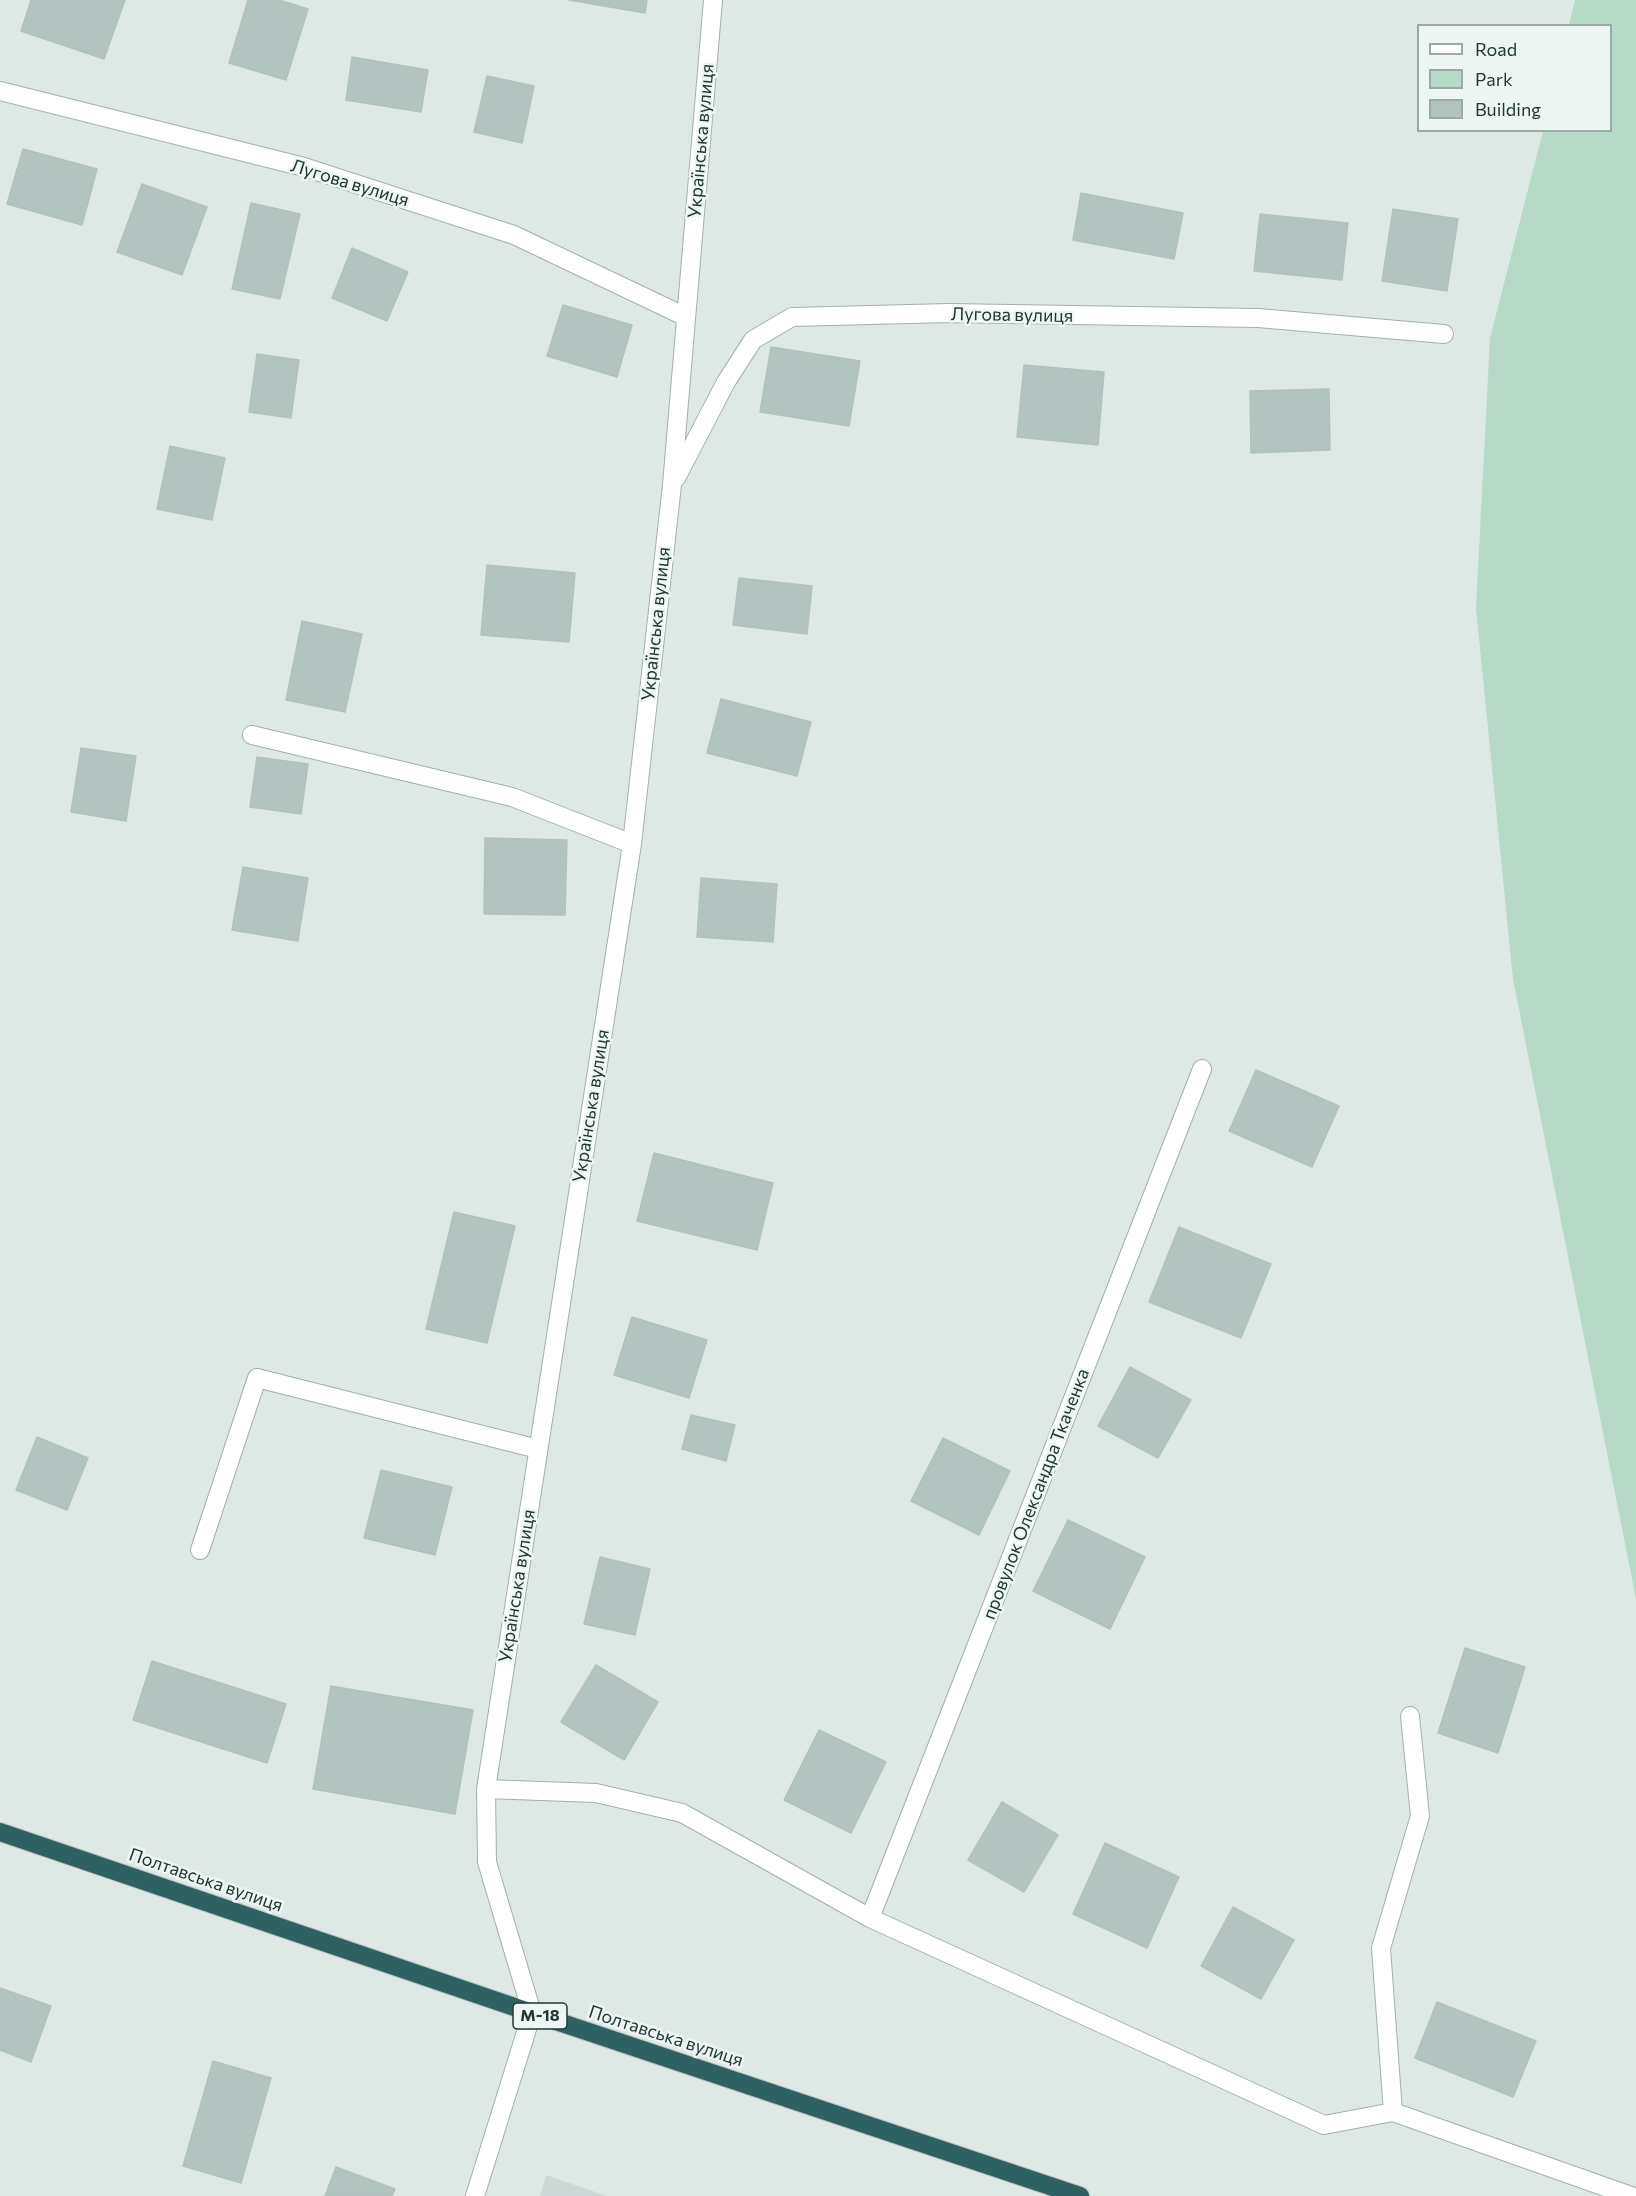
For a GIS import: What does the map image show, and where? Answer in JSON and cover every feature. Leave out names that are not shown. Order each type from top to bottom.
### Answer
[{"type":"highway","name":"Полтавська вулиця","points":[[0,1832],[1080,2196]]},
{"type":"street","name":"Українська вулиця","points":[[532,2013],[487,1862],[486,1789],[632,844],[672,485],[713,0]]},
{"type":"street","name":"Лугова вулиця","points":[[0,92],[304,167],[514,235],[686,317]]},
{"type":"street","name":"Лугова вулиця","points":[[672,485],[726,382],[753,340],[792,317],[949,313],[1258,318],[1444,334]]},
{"type":"street","points":[[252,735],[512,797],[632,844]]},
{"type":"street","name":"провулок Олександра Ткаченка","points":[[870,1918],[1203,1070]]},
{"type":"street","points":[[200,1550],[257,1378],[538,1449]]},
{"type":"street","points":[[1393,2112],[1381,1948],[1420,1816],[1410,1716]]},
{"type":"street","points":[[486,1789],[596,1793],[682,1813],[870,1918],[1324,2125],[1393,2112],[1631,2196]]},
{"type":"street","points":[[475,2196],[532,2013]]},
{"type":"shaded area","points":[[546,2175],[607,2196],[540,2196]]},
{"type":"green space","points":[[1575,0],[1636,0],[1636,1599],[1513,979],[1476,608],[1490,338],[1543,132],[1612,132],[1612,24],[1569,24]]},
{"type":"building","points":[[31,0],[125,0],[104,59],[21,31]]},
{"type":"building","points":[[248,0],[279,0],[308,9],[286,80],[229,63]]},
{"type":"building","points":[[569,0],[647,0],[645,13]]},
{"type":"building","points":[[352,57],[428,70],[421,112],[346,100]]},
{"type":"building","points":[[487,76],[534,86],[522,143],[474,132]]},
{"type":"building","points":[[23,149],[97,169],[82,225],[7,204]]},
{"type":"building","points":[[142,184],[207,207],[182,275],[117,252]]},
{"type":"building","points":[[1081,193],[1183,213],[1174,259],[1073,240]]},
{"type":"building","points":[[251,203],[300,214],[280,299],[232,289]]},
{"type":"building","points":[[1393,209],[1458,219],[1447,291],[1382,281]]},
{"type":"building","points":[[1260,214],[1348,223],[1342,280],[1254,271]]},
{"type":"building","points":[[352,248],[408,272],[387,321],[332,298]]},
{"type":"building","points":[[563,305],[632,325],[617,377],[547,356]]},
{"type":"building","points":[[771,347],[860,361],[849,426],[760,412]]},
{"type":"building","points":[[257,354],[299,360],[291,418],[249,412]]},
{"type":"building","points":[[1024,365],[1104,372],[1098,445],[1017,437]]},
{"type":"building","points":[[1329,389],[1330,450],[1251,453],[1250,391]]},
{"type":"building","points":[[170,446],[225,458],[212,520],[157,509]]},
{"type":"building","points":[[487,565],[575,573],[569,642],[481,635]]},
{"type":"building","points":[[739,578],[812,586],[807,634],[733,625]]},
{"type":"building","points":[[302,621],[362,634],[345,712],[286,700]]},
{"type":"building","points":[[721,699],[811,722],[797,776],[707,753]]},
{"type":"building","points":[[81,748],[136,756],[126,821],[71,812]]},
{"type":"building","points":[[257,757],[308,764],[301,814],[250,807]]},
{"type":"building","points":[[485,838],[567,840],[565,915],[484,914]]},
{"type":"building","points":[[243,867],[308,878],[298,941],[232,930]]},
{"type":"building","points":[[701,878],[777,884],[773,942],[697,937]]},
{"type":"building","points":[[1256,1070],[1339,1106],[1312,1167],[1229,1131]]},
{"type":"building","points":[[654,1153],[773,1183],[757,1250],[637,1221]]},
{"type":"building","points":[[454,1212],[515,1226],[487,1343],[426,1329]]},
{"type":"building","points":[[1179,1227],[1271,1264],[1241,1338],[1149,1302]]},
{"type":"building","points":[[632,1317],[707,1340],[689,1398],[614,1375]]},
{"type":"building","points":[[1130,1367],[1191,1400],[1158,1458],[1098,1426]]},
{"type":"building","points":[[691,1415],[735,1425],[726,1461],[682,1449]]},
{"type":"building","points":[[37,1437],[88,1458],[67,1510],[16,1490]]},
{"type":"building","points":[[943,1438],[1010,1471],[979,1535],[911,1501]]},
{"type":"building","points":[[381,1470],[452,1487],[435,1555],[364,1538]]},
{"type":"building","points":[[1068,1520],[1145,1557],[1110,1629],[1033,1591]]},
{"type":"building","points":[[600,1557],[650,1569],[635,1635],[584,1624]]},
{"type":"building","points":[[1465,1648],[1525,1667],[1498,1753],[1438,1733]]},
{"type":"building","points":[[152,1661],[286,1704],[267,1763],[133,1720]]},
{"type":"building","points":[[596,1665],[658,1702],[624,1760],[561,1722]]},
{"type":"building","points":[[331,1686],[473,1710],[455,1814],[313,1789]]},
{"type":"building","points":[[819,1730],[886,1762],[851,1833],[784,1800]]},
{"type":"building","points":[[1002,1802],[1058,1835],[1024,1892],[968,1860]]},
{"type":"building","points":[[1105,1843],[1179,1877],[1147,1948],[1073,1914]]},
{"type":"building","points":[[1233,1907],[1294,1940],[1261,1999],[1201,1966]]},
{"type":"building","points":[[0,1988],[51,2006],[31,2062],[0,2050]]},
{"type":"building","points":[[1437,2002],[1536,2041],[1513,2097],[1415,2058]]},
{"type":"building","points":[[213,2061],[271,2078],[241,2183],[183,2166]]},
{"type":"building","points":[[336,2167],[395,2189],[392,2196],[325,2196]]}]
